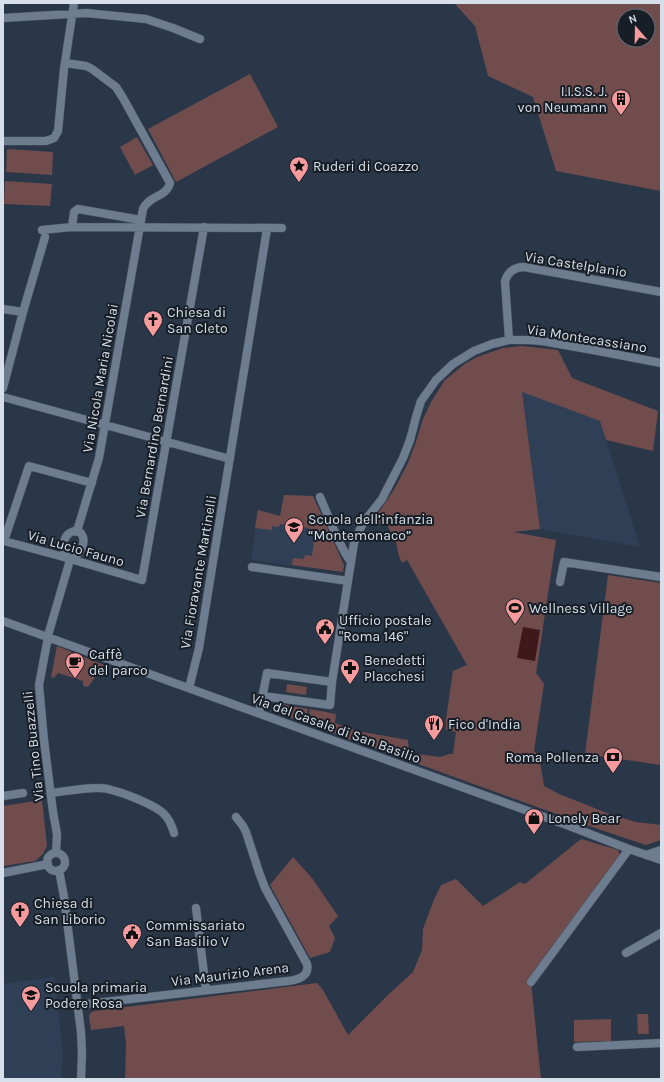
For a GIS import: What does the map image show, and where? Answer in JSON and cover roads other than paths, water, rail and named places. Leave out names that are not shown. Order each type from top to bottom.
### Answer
[{"type":"street","points":[[3,141],[46,141],[54,138],[58,131],[64,69],[74,3]]},
{"type":"street","points":[[3,18],[86,13],[146,19],[200,39]]},
{"type":"street","name":"Via Nicola Maria Nicolai","points":[[66,63],[86,66],[116,87],[170,183],[164,192],[145,204],[140,224],[99,458],[77,531]]},
{"type":"street","points":[[72,227],[74,212],[77,209],[140,224]]},
{"type":"street","points":[[3,388],[43,233],[72,227],[140,224],[282,228]]},
{"type":"street","name":"Via Bernardino Bernardini","points":[[142,580],[204,227]]},
{"type":"street","name":"Via Fioravante Martinelli","points":[[189,688],[199,648],[267,228]]},
{"type":"street","name":"Via Castelplanio","points":[[509,340],[506,281],[510,272],[516,268],[524,267],[661,292]]},
{"type":"street","points":[[3,309],[23,312]]},
{"type":"street","name":"Via Montecassiano","points":[[263,696],[330,705],[332,682],[354,542],[361,527],[382,499],[392,481],[410,440],[421,401],[436,380],[453,364],[474,351],[492,344],[509,340],[542,341],[661,363]]},
{"type":"street","points":[[3,398],[230,460]]},
{"type":"street","points":[[4,542],[29,466],[92,483]]},
{"type":"street","points":[[320,497],[336,535],[351,562]]},
{"type":"street","points":[[48,636],[70,560],[79,553],[83,542],[83,535],[77,531],[69,533],[64,544],[65,553],[70,560]]},
{"type":"street","name":"Via Lucio Fauno","points":[[4,542],[142,580]]},
{"type":"street","points":[[560,582],[564,562],[661,577]]},
{"type":"street","points":[[252,567],[348,581]]},
{"type":"street","name":"Via del Casale di San Basilio","points":[[3,620],[661,860]]},
{"type":"street","name":"Via Tino Buazzelli","points":[[48,636],[39,686],[44,740],[57,834],[56,853]]},
{"type":"street","points":[[259,714],[267,673],[332,682]]},
{"type":"street","points":[[51,794],[99,788],[115,791],[161,811],[168,818],[174,833]]},
{"type":"street","points":[[3,796],[23,793]]},
{"type":"street","name":"Via Maurizio Arena","points":[[78,1005],[292,980],[303,977],[308,969],[306,960],[265,888],[246,832],[236,817]]},
{"type":"street","points":[[531,982],[629,849]]},
{"type":"street","points":[[646,855],[661,850]]},
{"type":"street","points":[[52,854],[60,854],[65,860],[65,863],[59,870],[54,870],[48,864],[49,857],[52,854]]},
{"type":"street","points":[[3,873],[48,864]]},
{"type":"street","points":[[59,870],[78,1005],[82,1043],[81,1079]]},
{"type":"street","points":[[196,908],[206,990]]},
{"type":"street","points":[[626,953],[661,933]]},
{"type":"street","points":[[577,1047],[661,1043]]},
{"type":"place","name":"I.I.S.S. J. von Neumann","points":[[621,116]]},
{"type":"place","name":"Ruderi di Coazzo","points":[[299,183]]},
{"type":"place","name":"Chiesa di San Cleto","points":[[153,337]]},
{"type":"place","name":"Scuola dell’infanzia “Montemonaco”","points":[[294,544]]},
{"type":"place","name":"Wellness Village","points":[[515,625]]},
{"type":"place","name":"Ufficio postale \"Roma 146\"","points":[[325,645]]},
{"type":"place","name":"Caffè del parco","points":[[75,679]]},
{"type":"place","name":"Benedetti Placchesi","points":[[350,685]]},
{"type":"place","name":"Fico d'India","points":[[434,741]]},
{"type":"place","name":"Roma Pollenza","points":[[613,774]]},
{"type":"place","name":"Lonely Bear","points":[[534,835]]},
{"type":"place","name":"Chiesa di San Liborio","points":[[20,928]]},
{"type":"place","name":"Commissariato San Basilio V","points":[[132,950]]},
{"type":"place","name":"Scuola primaria Podere Rosa","points":[[31,1012]]}]
